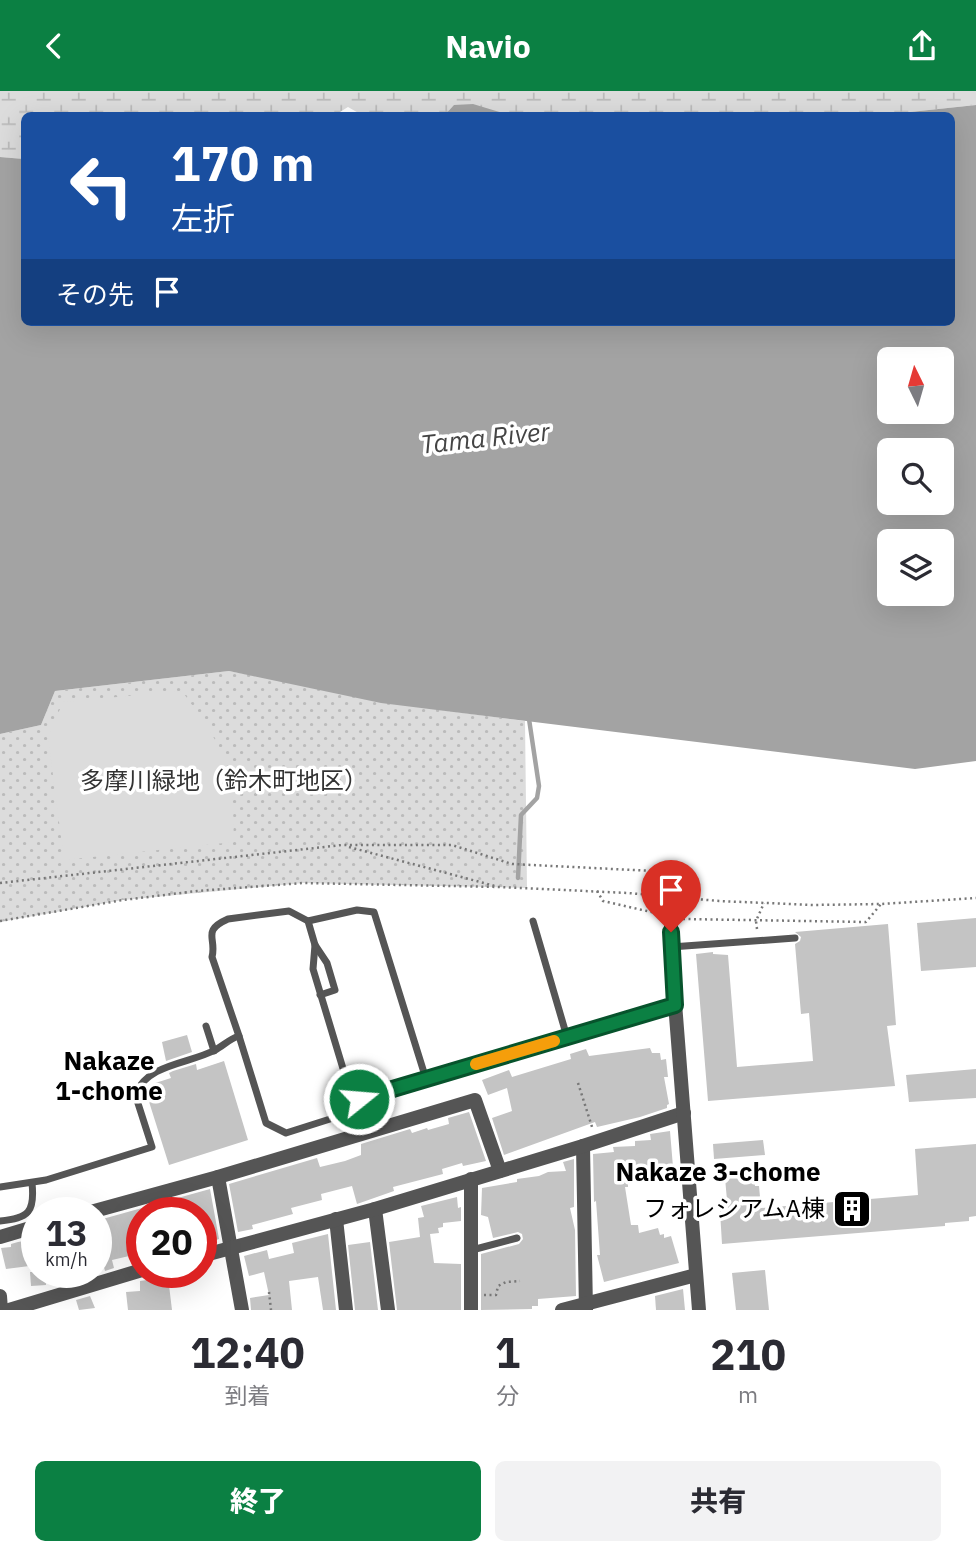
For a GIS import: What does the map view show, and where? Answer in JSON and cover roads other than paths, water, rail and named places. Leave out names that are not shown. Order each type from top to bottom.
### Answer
[{"type":"street","points":[[676,918],[670,947],[699,1310]]},
{"type":"street","points":[[112,1206],[475,1100],[500,1171]]},
{"type":"street","points":[[217,1252],[375,1209],[684,1113]]},
{"type":"street","points":[[586,1307],[590,1144]]},
{"type":"street","points":[[218,1177],[233,1248],[242,1310]]},
{"type":"street","points":[[471,1179],[471,1303]]},
{"type":"street","points":[[375,1209],[388,1310]]},
{"type":"street","points":[[336,1219],[346,1310]]},
{"type":"street","points":[[0,1237],[21,1231]]},
{"type":"street","points":[[562,1310],[586,1307],[696,1275]]},
{"type":"street","points":[[9,1310],[49,1304],[126,1276]]},
{"type":"street","points":[[0,1296],[1,1310]]},
{"type":"lane","points":[[426,1079],[374,912],[357,909],[308,921],[289,911],[280,912],[229,919],[212,932],[212,957],[266,1123],[286,1133],[349,1113],[359,1099],[675,1005]]},
{"type":"lane","points":[[308,921],[315,944],[327,963],[335,990],[320,995]]},
{"type":"lane","points":[[533,921],[567,1037]]},
{"type":"lane","points":[[670,947],[795,938]]},
{"type":"lane","points":[[315,944],[313,969],[354,1105]]},
{"type":"lane","points":[[206,1026],[214,1051]]},
{"type":"lane","points":[[0,1187],[70,1174],[152,1147],[135,1094],[139,1085],[156,1071],[214,1051],[239,1036]]},
{"type":"lane","points":[[0,1221],[15,1219],[28,1213],[34,1200],[33,1183]]},
{"type":"lane","points":[[471,1250],[517,1238]]},
{"type":"water","points":[[473,104],[501,112],[448,112],[454,105]]},
{"type":"water","name":"Tama River","points":[[976,105],[976,761],[915,769],[381,703],[229,671],[55,691],[41,725],[0,734],[0,157],[21,159],[21,326],[955,326],[955,112],[910,112]]},
{"type":"waterway","points":[[518,878],[521,815],[537,798],[539,786],[529,719]]},
{"type":"place","name":"フォレシアムA棟","points":[[852,1209]]},
{"type":"district","name":"Nakaze 1-chome","points":[[109,1076]]},
{"type":"district","name":"Nakaze 3-chome","points":[[718,1172]]},
{"type":"park label","name":"多摩川緑地（鈴木町地区）","points":[[224,781]]}]
